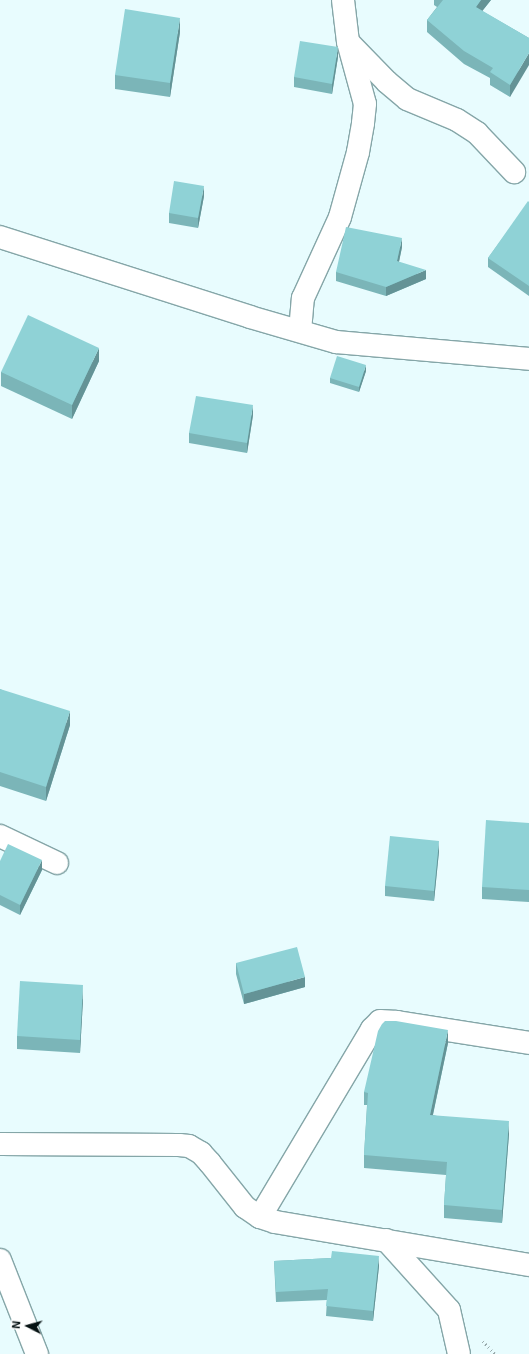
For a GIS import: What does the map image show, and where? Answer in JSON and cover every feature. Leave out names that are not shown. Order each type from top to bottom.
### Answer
[{"type":"street","points":[[300,331],[303,298],[340,217],[350,186],[361,138],[365,104],[361,84],[348,42],[343,0]]},
{"type":"street","points":[[348,42],[387,82],[407,99],[457,120],[477,132],[514,172]]},
{"type":"street","points":[[0,237],[336,342],[529,359]]},
{"type":"street","points":[[0,836],[57,863]]},
{"type":"street","points":[[260,1217],[372,1028],[380,1021],[397,1022],[529,1043]]},
{"type":"street","points":[[0,1144],[179,1144],[189,1146],[201,1153],[245,1207],[260,1217],[275,1222],[529,1265]]},
{"type":"street","points":[[386,1240],[449,1310],[460,1354]]},
{"type":"street","points":[[0,1260],[37,1354]]},
{"type":"building","points":[[443,0],[481,0],[476,7],[529,38],[529,53],[510,85],[490,72],[493,68],[464,51],[427,20]]},
{"type":"building","points":[[125,9],[180,18],[170,83],[115,75]]},
{"type":"building","points":[[300,41],[338,47],[332,84],[294,77]]},
{"type":"building","points":[[174,181],[204,186],[198,218],[169,213]]},
{"type":"building","points":[[528,201],[529,202],[529,286],[488,258]]},
{"type":"building","points":[[346,227],[402,238],[397,261],[426,270],[386,287],[336,272]]},
{"type":"building","points":[[28,315],[99,348],[72,405],[1,372]]},
{"type":"building","points":[[337,356],[366,365],[359,387],[330,378]]},
{"type":"building","points":[[196,396],[253,405],[247,443],[189,433]]},
{"type":"building","points":[[0,689],[70,711],[46,787],[0,772]]},
{"type":"building","points":[[486,820],[529,823],[529,890],[482,887]]},
{"type":"building","points":[[390,836],[439,841],[434,891],[385,886]]},
{"type":"building","points":[[8,844],[42,860],[20,905],[0,895],[0,861]]},
{"type":"building","points":[[297,947],[305,977],[244,994],[236,963]]},
{"type":"building","points":[[20,981],[83,985],[80,1040],[17,1036]]},
{"type":"building","points":[[385,1021],[396,1021],[448,1030],[430,1115],[509,1121],[502,1210],[444,1205],[447,1162],[364,1155],[368,1093],[364,1092],[378,1031]]},
{"type":"building","points":[[332,1251],[379,1256],[373,1311],[326,1306],[328,1289],[276,1292],[274,1261],[331,1258]]}]
